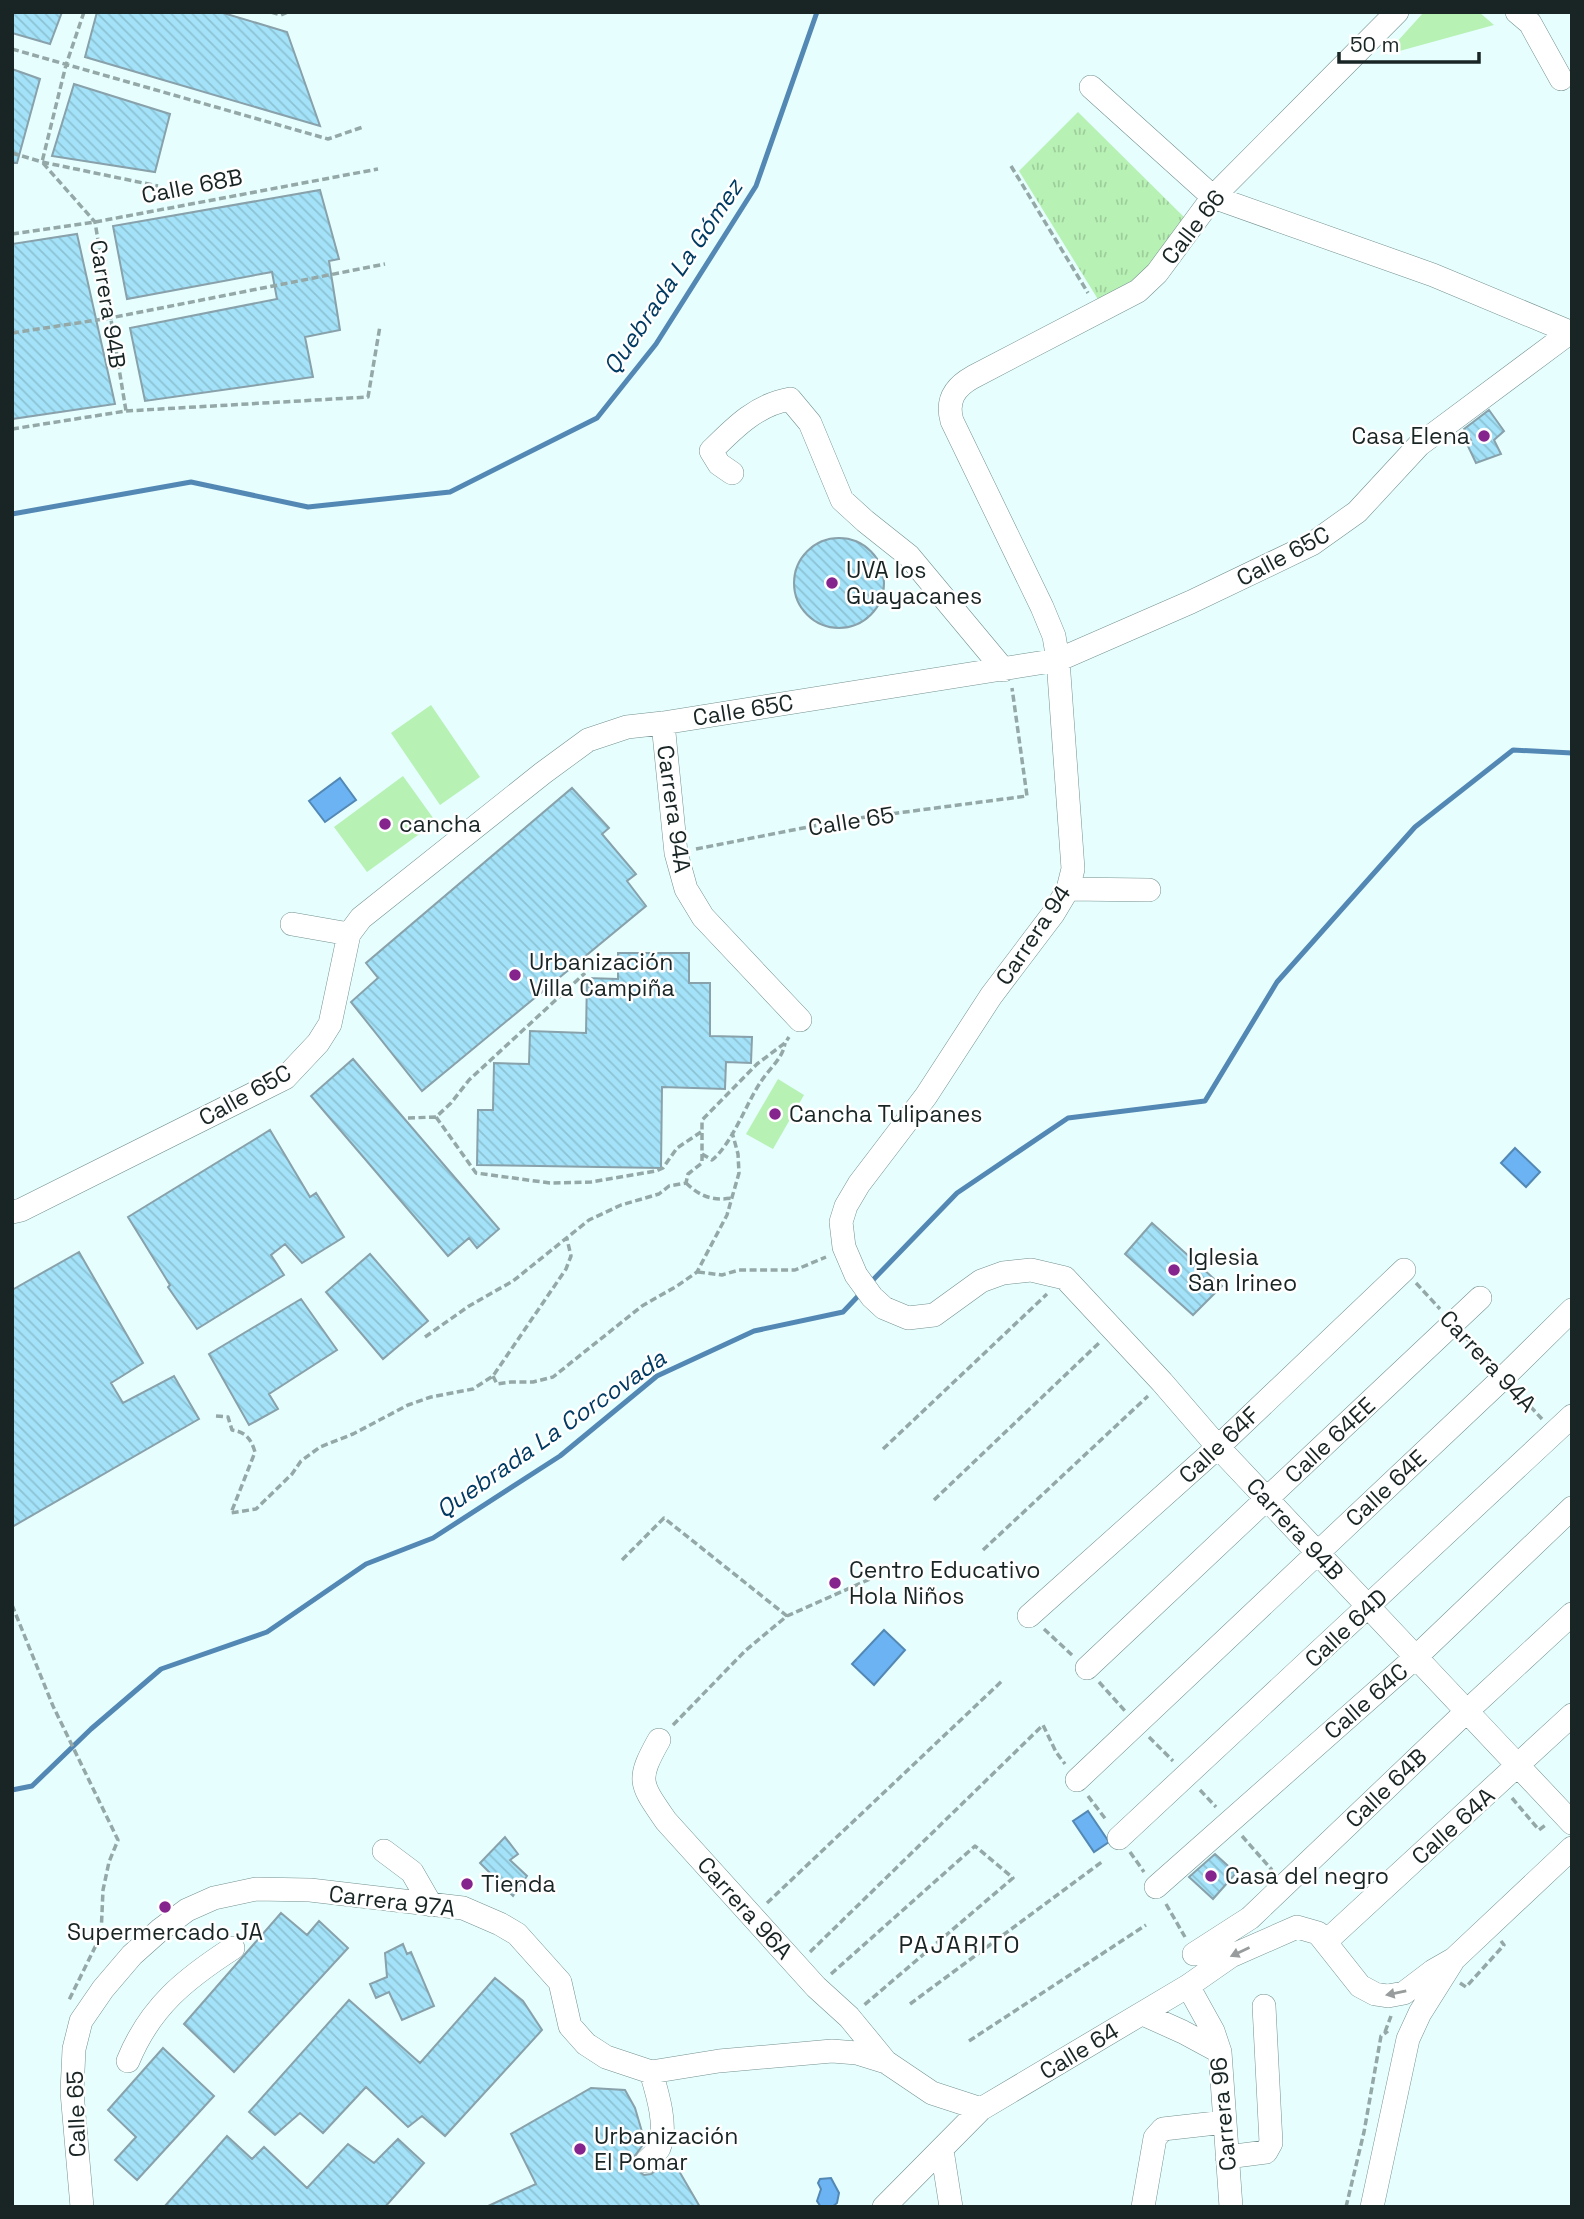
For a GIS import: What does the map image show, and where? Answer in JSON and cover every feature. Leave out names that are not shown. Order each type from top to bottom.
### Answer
[{"type":"street","points":[[1517,12],[1530,23],[1561,79]]},
{"type":"street","name":"Calle 66","points":[[954,392],[973,376],[1138,291],[1157,273],[1213,197],[1395,13]]},
{"type":"street","points":[[1090,87],[1213,197]]},
{"type":"street","name":"Calle 65C","points":[[1213,197],[1433,275],[1571,332]]},
{"type":"street","name":"Calle 65C","points":[[12,1212],[73,1185],[285,1077],[318,1043],[330,1024],[349,934],[361,918],[587,740],[627,727],[1058,660],[1191,602],[1312,544],[1357,512],[1419,445],[1571,332]]},
{"type":"street","name":"Carrera 94","points":[[954,392],[949,409],[951,421],[1054,636],[1073,869],[1068,889],[1053,914],[991,996],[926,1096],[852,1195],[841,1222],[844,1247],[852,1268],[872,1297],[884,1308],[908,1318],[934,1315],[981,1281],[1003,1273],[1031,1270],[1065,1278]]},
{"type":"street","points":[[732,473],[719,464],[711,451],[743,419],[775,402],[790,399],[810,423],[842,500],[909,556],[1006,669]]},
{"type":"street","name":"Carrera 94A","points":[[663,723],[676,853],[686,890],[703,917],[800,1020]]},
{"type":"street","points":[[1068,889],[1149,890]]},
{"type":"street","points":[[292,924],[349,934]]},
{"type":"street","name":"Calle 64F","points":[[1029,1616],[1218,1447],[1404,1270]]},
{"type":"street","name":"Carrera 94B","points":[[1065,1278],[1114,1328],[1218,1447],[1518,1766],[1561,1825]]},
{"type":"street","name":"Calle 64EE","points":[[1087,1668],[1480,1298]]},
{"type":"street","name":"Calle 64E","points":[[1077,1780],[1572,1310]]},
{"type":"street","name":"Calle 64D","points":[[1119,1838],[1572,1416]]},
{"type":"street","name":"Calle 64C","points":[[1156,1887],[1416,1657],[1572,1508]]},
{"type":"street","name":"Calle 64B","points":[[1194,1954],[1250,1918],[1466,1711],[1572,1614]]},
{"type":"street","name":"Calle 64A","points":[[1333,1935],[1572,1715]]},
{"type":"street","name":"Carrera 96A","points":[[659,1740],[646,1764],[643,1777],[646,1792],[666,1821],[816,1987],[849,2017],[887,2062]]},
{"type":"street","points":[[1372,2207],[1408,2039],[1420,2013],[1454,1959],[1572,1847]]},
{"type":"street","points":[[384,1851],[412,1872],[431,1905]]},
{"type":"street","name":"Carrera 97A","points":[[81,2021],[103,1989],[132,1955],[187,1910],[214,1898],[256,1889],[310,1890],[463,1908],[500,1924],[517,1934],[560,1982],[570,2026],[586,2044],[606,2057],[651,2072],[719,2061],[832,2050],[857,2053],[887,2062]]},
{"type":"street","name":"Calle 64","points":[[884,2207],[981,2109],[1143,2014],[1231,1956],[1297,1927],[1318,1933],[1360,1986],[1375,1994],[1388,1996],[1404,1993],[1454,1959]]},
{"type":"street","points":[[128,2061],[138,2037],[170,1994],[233,1948]]},
{"type":"street","name":"Carrera 96","points":[[1188,1986],[1213,2031],[1220,2052],[1231,2207]]},
{"type":"street","points":[[1227,2157],[1246,2157],[1266,2152],[1271,2143],[1264,2006]]},
{"type":"street","points":[[1143,2014],[1220,2052]]},
{"type":"street","name":"Calle 65","points":[[81,2021],[74,2049],[72,2092],[82,2207]]},
{"type":"street","points":[[887,2062],[932,2093],[981,2109]]},
{"type":"street","points":[[647,2161],[659,2148],[661,2132],[660,2103],[651,2072]]},
{"type":"street","points":[[1143,2207],[1155,2138],[1163,2129],[1225,2122]]},
{"type":"street","points":[[943,2150],[951,2207]]},
{"type":"path","points":[[42,162],[66,65],[84,12]]},
{"type":"path","points":[[271,12],[281,15],[288,12]]},
{"type":"path","points":[[12,49],[328,139],[363,127]]},
{"type":"path","points":[[12,153],[159,187]]},
{"type":"path","name":"Carrera 94B","points":[[42,162],[95,222],[126,411]]},
{"type":"path","points":[[1011,166],[1098,310]]},
{"type":"path","name":"Calle 68B","points":[[12,234],[95,222],[379,169]]},
{"type":"path","points":[[12,334],[110,318],[384,264]]},
{"type":"path","points":[[12,429],[126,411],[368,397],[380,326]]},
{"type":"path","name":"Calle 65","points":[[676,853],[844,820],[1027,796],[1006,669]]},
{"type":"path","points":[[408,1118],[436,1117],[469,1080],[585,973]]},
{"type":"path","points":[[686,1183],[688,1174],[702,1163],[702,1120],[757,1064],[785,1043],[800,1020]]},
{"type":"path","points":[[702,1154],[712,1160],[724,1147],[762,1080],[784,1051],[785,1043]]},
{"type":"path","points":[[436,1117],[476,1173],[551,1183],[591,1182],[656,1171],[663,1168],[677,1148],[701,1132]]},
{"type":"path","points":[[493,1376],[497,1384],[511,1381],[533,1382],[553,1377],[642,1306],[697,1272],[721,1228],[733,1198],[739,1173],[738,1154],[732,1132]]},
{"type":"path","points":[[425,1337],[469,1306],[513,1281],[589,1220],[621,1205],[659,1194],[669,1186],[686,1183],[705,1198],[733,1198]]},
{"type":"path","points":[[216,1416],[228,1418],[232,1430],[245,1434],[252,1444],[254,1452],[231,1513],[249,1512],[264,1502],[302,1461],[320,1447],[353,1434],[408,1405],[431,1397],[473,1389],[493,1376],[566,1269],[571,1256],[567,1239]]},
{"type":"path","points":[[697,1272],[722,1275],[739,1270],[795,1270],[824,1257],[852,1268]]},
{"type":"path","name":"Carrera 94A","points":[[1404,1270],[1554,1433]]},
{"type":"path","points":[[883,1449],[1065,1278]]},
{"type":"path","points":[[934,1500],[1114,1328]]},
{"type":"path","points":[[983,1550],[1162,1382]]},
{"type":"path","points":[[622,1560],[664,1518],[787,1616]]},
{"type":"path","points":[[659,1740],[716,1679],[787,1616],[879,1575]]},
{"type":"path","points":[[12,1605],[53,1706],[118,1840]]},
{"type":"path","points":[[752,1916],[1003,1680]]},
{"type":"path","points":[[796,1965],[1043,1725]]},
{"type":"path","points":[[1499,1783],[1539,1830],[1546,1824],[1561,1825]]},
{"type":"path","points":[[816,1987],[975,1846],[1013,1878],[849,2017]]},
{"type":"path","points":[[910,2004],[1103,1861]]},
{"type":"path","points":[[969,2041],[1146,1924]]},
{"type":"path","points":[[1455,1984],[1457,1981],[1466,1987],[1504,1944],[1497,1937]]},
{"type":"path","points":[[1384,2033],[1392,2011]]},
{"type":"green space","points":[[1424,12],[1479,12],[1494,25],[1385,55]]},
{"type":"green space","points":[[1078,112],[1190,223],[1151,271],[1099,301],[1019,171]]},
{"type":"green space","name":"cancha","points":[[431,705],[480,777],[440,805],[391,733]]},
{"type":"green space","name":"cancha","points":[[403,776],[436,822],[367,872],[334,827]]},
{"type":"green space","name":"Cancha Tulipanes","points":[[778,1079],[804,1095],[773,1149],[746,1134]]},
{"type":"water","points":[[340,778],[356,800],[325,822],[309,801]]},
{"type":"water","points":[[1515,1148],[1540,1172],[1526,1187],[1501,1163]]},
{"type":"water","points":[[884,1630],[905,1650],[874,1685],[852,1664]]},
{"type":"water","points":[[1088,1811],[1109,1842],[1094,1852],[1073,1821]]},
{"type":"water","points":[[831,2178],[839,2193],[837,2203],[832,2207],[821,2207],[817,2201],[821,2189],[818,2183],[820,2179]]},
{"type":"building","points":[[12,12],[62,12],[50,44],[12,33]]},
{"type":"building","points":[[97,12],[220,12],[287,32],[320,126],[85,57]]},
{"type":"building","points":[[12,69],[40,79],[17,163],[12,163]]},
{"type":"building","points":[[74,84],[170,114],[155,172],[52,156]]},
{"type":"building","points":[[320,190],[339,259],[329,261],[340,330],[305,337],[313,377],[145,401],[130,328],[277,299],[272,272],[127,299],[113,226]]},
{"type":"building","points":[[77,234],[115,404],[12,419],[12,244]]},
{"type":"building","name":"Casa Elena","points":[[1489,410],[1504,431],[1494,440],[1501,454],[1476,463],[1466,442],[1471,440],[1464,429]]},
{"type":"building","points":[[839,538],[856,542],[871,551],[880,566],[884,583],[880,600],[871,615],[856,624],[839,628],[822,624],[807,615],[798,600],[794,583],[798,566],[807,551],[822,542]]},
{"type":"building","points":[[572,788],[609,828],[602,834],[636,874],[627,881],[646,906],[422,1091],[351,1002],[378,978],[366,963]]},
{"type":"building","points":[[618,953],[689,953],[689,983],[710,983],[710,1036],[752,1037],[751,1063],[726,1062],[725,1089],[662,1087],[661,1168],[477,1165],[478,1110],[493,1110],[494,1063],[529,1064],[530,1031],[586,1033],[587,978],[618,979]]},
{"type":"building","points":[[353,1059],[499,1229],[477,1248],[469,1238],[448,1256],[311,1096]]},
{"type":"building","points":[[270,1130],[310,1197],[316,1193],[344,1237],[302,1263],[285,1244],[271,1255],[284,1275],[197,1329],[168,1287],[170,1285],[128,1217]]},
{"type":"building","name":"Iglesia San Irineo","points":[[1152,1223],[1222,1286],[1193,1315],[1125,1254]]},
{"type":"building","points":[[79,1252],[143,1363],[111,1383],[123,1403],[174,1376],[199,1419],[12,1527],[12,1290]]},
{"type":"building","points":[[370,1254],[428,1321],[383,1359],[326,1292]]},
{"type":"building","points":[[301,1299],[337,1350],[269,1394],[278,1409],[249,1425],[209,1354]]},
{"type":"building","points":[[505,1837],[518,1854],[510,1860],[527,1876],[513,1896],[480,1863]]},
{"type":"building","name":"Casa del negro","points":[[1215,1854],[1236,1873],[1213,1899],[1189,1877]]},
{"type":"building","points":[[281,1913],[307,1935],[319,1921],[348,1948],[234,2072],[184,2024]]},
{"type":"building","points":[[403,1944],[407,1954],[411,1952],[434,2006],[402,2020],[389,1992],[376,1998],[370,1984],[387,1977],[385,1953]]},
{"type":"building","points":[[495,1978],[523,2001],[542,2030],[445,2136],[422,2116],[408,2127],[366,2087],[323,2133],[300,2113],[275,2135],[249,2112],[349,2000],[420,2063]]},
{"type":"building","points":[[163,2048],[214,2096],[137,2180],[115,2160],[136,2137],[108,2110]]},
{"type":"building","name":"Urbanización El Pomar","points":[[591,2088],[625,2090],[635,2108],[645,2142],[634,2157],[633,2164],[644,2175],[651,2174],[672,2159],[700,2207],[486,2207],[536,2184],[511,2134]]},
{"type":"building","points":[[227,2136],[252,2159],[264,2147],[307,2188],[348,2144],[374,2163],[398,2139],[424,2163],[385,2207],[164,2207]]},
{"type":"waterway","name":"Quebrada La Gómez","points":[[12,514],[191,482],[308,507],[450,492],[597,418],[656,344],[756,186],[817,12]]},
{"type":"waterway","name":"Quebrada La Corcovada","points":[[870,1283],[957,1193],[1068,1118],[1205,1101],[1277,982],[1415,827],[1513,750],[1572,753]]},
{"type":"waterway","name":"Quebrada La Corcovada","points":[[12,1790],[32,1786],[91,1729],[161,1669],[267,1632],[366,1564],[433,1538],[560,1456],[657,1376],[754,1331],[843,1312],[861,1293]]},
{"type":"place","name":"Casa Elena","points":[[1484,436]]},
{"type":"place","name":"UVA los Guayacanes","points":[[832,583]]},
{"type":"place","name":"cancha","points":[[385,824]]},
{"type":"place","name":"Urbanización Villa Campiña","points":[[515,975]]},
{"type":"place","name":"Cancha Tulipanes","points":[[775,1114]]},
{"type":"place","name":"Iglesia San Irineo","points":[[1174,1270]]},
{"type":"place","name":"Centro Educativo Hola Niños","points":[[835,1583]]},
{"type":"place","name":"Casa del negro","points":[[1211,1876]]},
{"type":"place","name":"Tienda","points":[[467,1884]]},
{"type":"place","name":"Supermercado JA","points":[[165,1907]]},
{"type":"place","name":"Urbanización El Pomar","points":[[580,2149]]},
{"type":"district","name":"PAJARITO","points":[[960,1945]]}]
